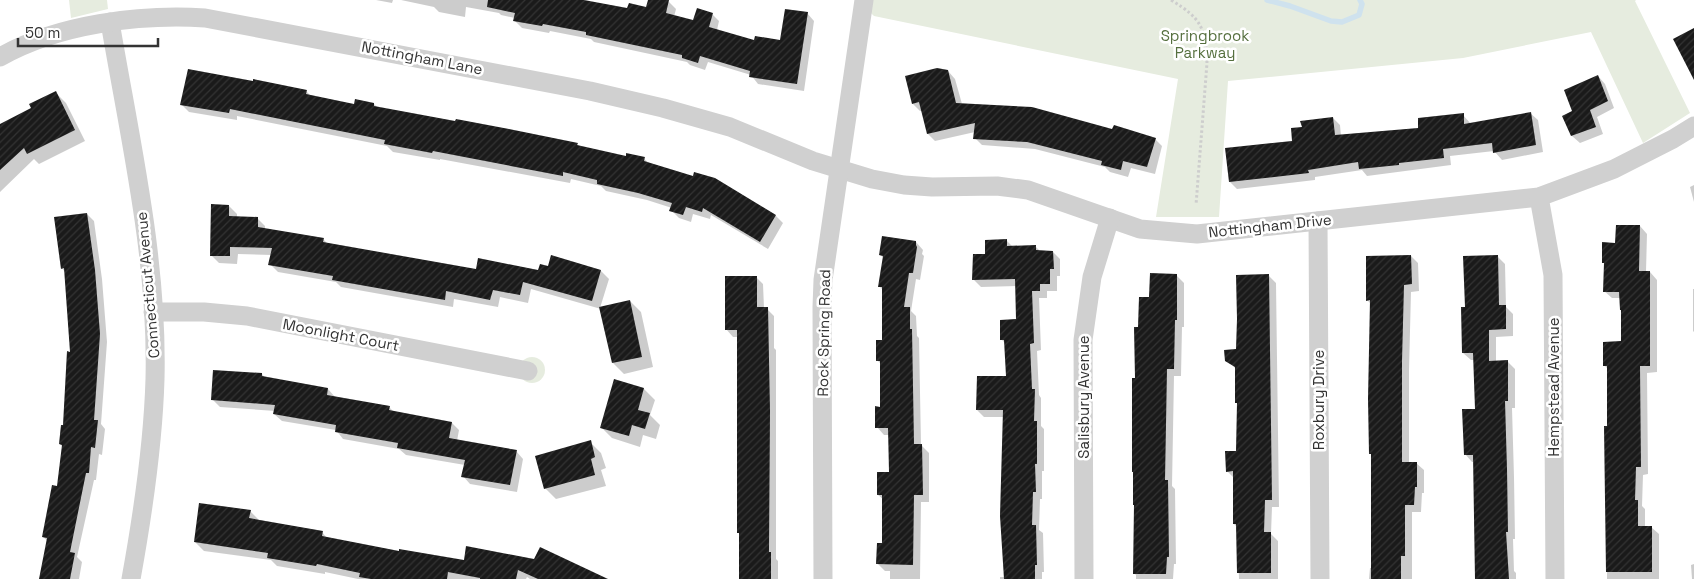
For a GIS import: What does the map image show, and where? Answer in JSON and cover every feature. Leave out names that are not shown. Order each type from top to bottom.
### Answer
[{"type":"street","name":"Rock Spring Road","points":[[823,579],[823,280],[864,0]]},
{"type":"street","name":"Nottingham Lane","points":[[0,57],[12,50],[58,34],[110,22],[143,17],[205,18],[590,91],[663,108],[730,127],[838,170]]},
{"type":"street","name":"Connecticut Avenue","points":[[110,22],[142,208],[153,312],[155,378],[152,433],[147,482],[131,579]]},
{"type":"street","name":"Nottingham Drive","points":[[838,170],[904,185],[932,187],[997,186],[1028,190],[1140,229],[1197,234],[1539,197],[1614,169],[1673,139],[1694,126]]},
{"type":"street","name":"Hempstead Avenue","points":[[1539,197],[1553,275],[1555,579]]},
{"type":"street","name":"Salisbury Avenue","points":[[1084,579],[1084,340],[1086,308],[1092,277],[1110,218]]},
{"type":"street","name":"Roxbury Drive","points":[[1318,221],[1320,579]]},
{"type":"street","name":"Moonlight Court","points":[[153,312],[204,312],[247,316],[528,371]]},
{"type":"path","points":[[1171,0],[1189,11],[1201,25],[1206,42],[1207,63],[1196,205]]},
{"type":"green space","points":[[69,0],[107,0],[108,9],[71,18]]},
{"type":"green space","name":"Springbrook Parkway","points":[[857,0],[1636,0],[1690,113],[1643,143],[1591,32],[1463,58],[1228,81],[1219,217],[1156,217],[1178,79],[874,16]]},
{"type":"green space","points":[[532,357],[541,361],[545,370],[541,379],[532,383],[523,379],[519,370],[523,361]]},
{"type":"building","points":[[488,0],[584,0],[627,8],[629,3],[646,7],[648,0],[669,0],[666,13],[693,20],[697,8],[713,13],[709,27],[754,40],[755,36],[780,40],[785,9],[808,12],[797,84],[749,77],[750,71],[700,56],[698,63],[682,58],[682,55],[586,35],[586,32],[543,24],[542,26],[513,21],[515,13],[487,7]]},
{"type":"building","points":[[1694,28],[1694,80],[1673,39]]},
{"type":"building","points":[[937,68],[948,70],[956,103],[1032,107],[1112,129],[1114,125],[1156,138],[1147,167],[1123,161],[1121,170],[1101,165],[1102,161],[1027,142],[973,139],[975,123],[927,134],[919,102],[912,104],[905,76]]},
{"type":"building","points":[[188,69],[307,90],[306,94],[354,104],[355,99],[374,103],[374,106],[509,129],[578,143],[577,145],[626,156],[626,153],[645,157],[644,161],[693,176],[694,172],[715,178],[776,215],[760,242],[703,208],[702,212],[686,207],[683,215],[669,211],[672,203],[597,184],[597,180],[563,172],[563,176],[433,151],[432,153],[384,144],[385,140],[230,109],[229,113],[180,105]]},
{"type":"building","points":[[1598,75],[1608,101],[1590,110],[1596,127],[1571,136],[1562,116],[1572,111],[1564,90]]},
{"type":"building","points":[[56,91],[75,130],[27,154],[24,148],[0,170],[0,124],[31,108],[29,104]]},
{"type":"building","points":[[1531,112],[1536,145],[1493,153],[1492,143],[1443,149],[1444,158],[1399,163],[1399,165],[1359,169],[1358,162],[1308,170],[1309,173],[1229,182],[1225,148],[1292,141],[1291,128],[1302,127],[1300,121],[1333,117],[1335,135],[1418,128],[1418,118],[1464,113],[1464,124]]},
{"type":"building","points":[[211,204],[229,205],[229,216],[258,217],[258,227],[324,238],[323,242],[476,269],[478,258],[538,270],[540,264],[548,266],[551,255],[601,270],[592,301],[523,282],[520,295],[493,290],[490,300],[446,291],[445,300],[332,280],[333,276],[268,265],[272,248],[230,247],[230,256],[210,256]]},
{"type":"building","points":[[87,213],[95,270],[100,334],[94,420],[98,420],[95,448],[91,447],[89,473],[86,473],[70,552],[75,553],[70,579],[39,579],[47,538],[42,537],[52,485],[57,486],[62,445],[59,444],[61,425],[63,425],[67,351],[70,352],[64,268],[61,269],[54,217]]},
{"type":"building","points":[[1616,225],[1640,225],[1639,271],[1650,271],[1650,366],[1640,366],[1641,467],[1636,467],[1635,500],[1638,500],[1638,526],[1652,526],[1652,572],[1606,572],[1604,426],[1607,426],[1607,366],[1603,366],[1603,342],[1621,341],[1621,310],[1619,292],[1603,292],[1604,263],[1602,263],[1602,242],[1615,243]]},
{"type":"building","points":[[882,236],[916,241],[917,247],[913,273],[909,273],[904,307],[910,307],[910,329],[912,329],[914,444],[922,444],[923,495],[914,495],[913,565],[876,564],[877,543],[882,543],[882,495],[877,495],[877,472],[889,472],[888,428],[875,428],[875,406],[880,407],[880,361],[876,361],[876,340],[882,340],[882,287],[878,287],[883,256],[879,255]]},
{"type":"building","points":[[1007,239],[1007,246],[1036,245],[1036,250],[1053,251],[1054,269],[1050,269],[1050,284],[1040,284],[1040,291],[1032,291],[1034,343],[1030,344],[1032,389],[1035,389],[1034,421],[1037,421],[1036,492],[1033,492],[1032,525],[1036,525],[1037,565],[1035,565],[1035,579],[1004,579],[1000,516],[1003,410],[976,410],[977,376],[1006,376],[1004,340],[1000,340],[1000,320],[1016,319],[1015,279],[972,280],[973,254],[985,254],[985,240]]},
{"type":"building","points":[[1411,255],[1412,284],[1404,285],[1402,462],[1417,462],[1417,487],[1415,487],[1414,505],[1405,505],[1405,556],[1401,556],[1401,579],[1371,579],[1371,454],[1369,454],[1368,399],[1370,300],[1366,301],[1366,256]]},
{"type":"building","points":[[1498,255],[1499,305],[1506,305],[1506,329],[1489,330],[1489,361],[1508,360],[1508,401],[1505,401],[1508,532],[1506,532],[1509,579],[1475,579],[1473,455],[1464,455],[1462,409],[1475,409],[1473,353],[1462,353],[1461,307],[1465,307],[1463,256]]},
{"type":"building","points":[[1150,273],[1177,274],[1174,369],[1167,369],[1165,480],[1168,480],[1169,557],[1167,557],[1166,574],[1133,574],[1132,378],[1135,378],[1134,327],[1138,327],[1139,297],[1149,297]]},
{"type":"building","points":[[1269,274],[1272,500],[1265,500],[1264,532],[1271,532],[1271,573],[1237,573],[1236,524],[1233,524],[1233,471],[1226,472],[1225,451],[1236,451],[1237,403],[1235,403],[1235,367],[1225,361],[1224,350],[1236,349],[1236,275]]},
{"type":"building","points":[[725,276],[757,276],[757,307],[768,307],[770,411],[769,552],[771,552],[771,579],[739,579],[739,533],[737,533],[737,330],[725,330]]},
{"type":"building","points":[[630,300],[642,357],[612,363],[599,307]]},
{"type":"building","points":[[213,370],[262,373],[262,376],[328,388],[327,395],[390,406],[389,410],[452,422],[449,438],[517,450],[510,485],[461,477],[465,460],[397,448],[398,443],[335,432],[336,425],[273,414],[275,405],[211,400]]},
{"type":"building","points":[[614,379],[644,388],[638,410],[650,413],[645,429],[632,425],[629,436],[600,428]]},
{"type":"building","points":[[591,440],[595,457],[591,459],[595,475],[544,489],[535,456]]},
{"type":"building","points":[[199,503],[251,510],[249,518],[323,531],[322,536],[399,551],[399,549],[464,560],[466,546],[534,559],[540,547],[608,579],[538,579],[518,570],[516,579],[480,579],[448,572],[447,579],[371,579],[359,577],[360,573],[317,564],[316,566],[267,558],[268,553],[194,542]]},
{"type":"waterway","points":[[1267,0],[1331,21],[1342,22],[1359,15],[1362,4],[1360,0]]}]
